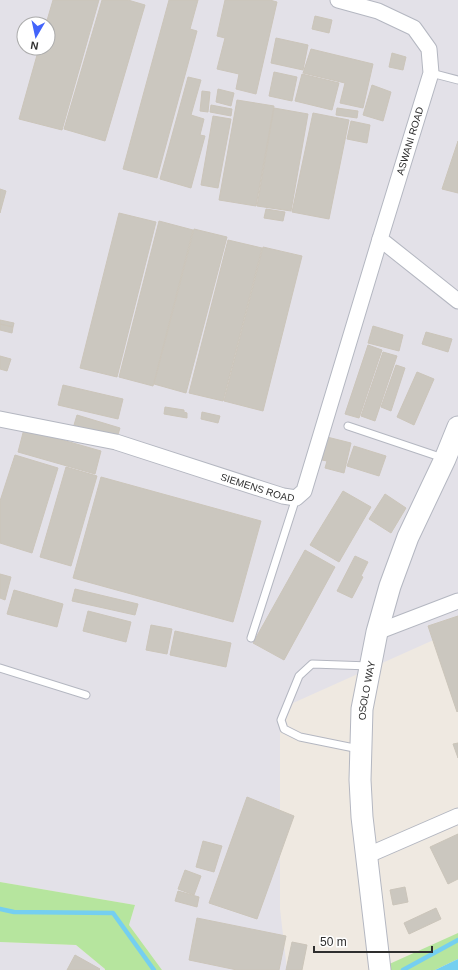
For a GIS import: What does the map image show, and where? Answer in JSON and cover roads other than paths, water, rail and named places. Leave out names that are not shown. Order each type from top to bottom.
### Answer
[{"type":"main road","name":"OSOLO WAY","points":[[380,970],[362,817],[360,750],[362,709],[377,632],[390,586],[408,537],[446,459],[458,427]]},
{"type":"street","name":"ASWANI ROAD","points":[[338,0],[378,10],[414,28],[429,49],[431,73],[380,239]]},
{"type":"street","points":[[380,239],[458,301]]},
{"type":"street","name":"SIEMENS ROAD","points":[[0,420],[116,442],[283,496],[296,498],[304,491],[380,239]]},
{"type":"street","points":[[377,632],[458,601]]},
{"type":"street","points":[[366,856],[458,816]]},
{"type":"lane","points":[[431,73],[458,80]]},
{"type":"lane","points":[[348,426],[446,459]]},
{"type":"lane","points":[[251,638],[296,498]]},
{"type":"lane","points":[[360,750],[300,737],[284,729],[282,720],[299,676],[312,664],[370,666]]},
{"type":"lane","points":[[0,668],[86,695]]},
{"type":"water","points":[[458,959],[458,970],[435,970]]},
{"type":"waterway","points":[[0,909],[14,912],[113,913],[154,970]]},
{"type":"waterway","points":[[403,970],[458,940]]}]
